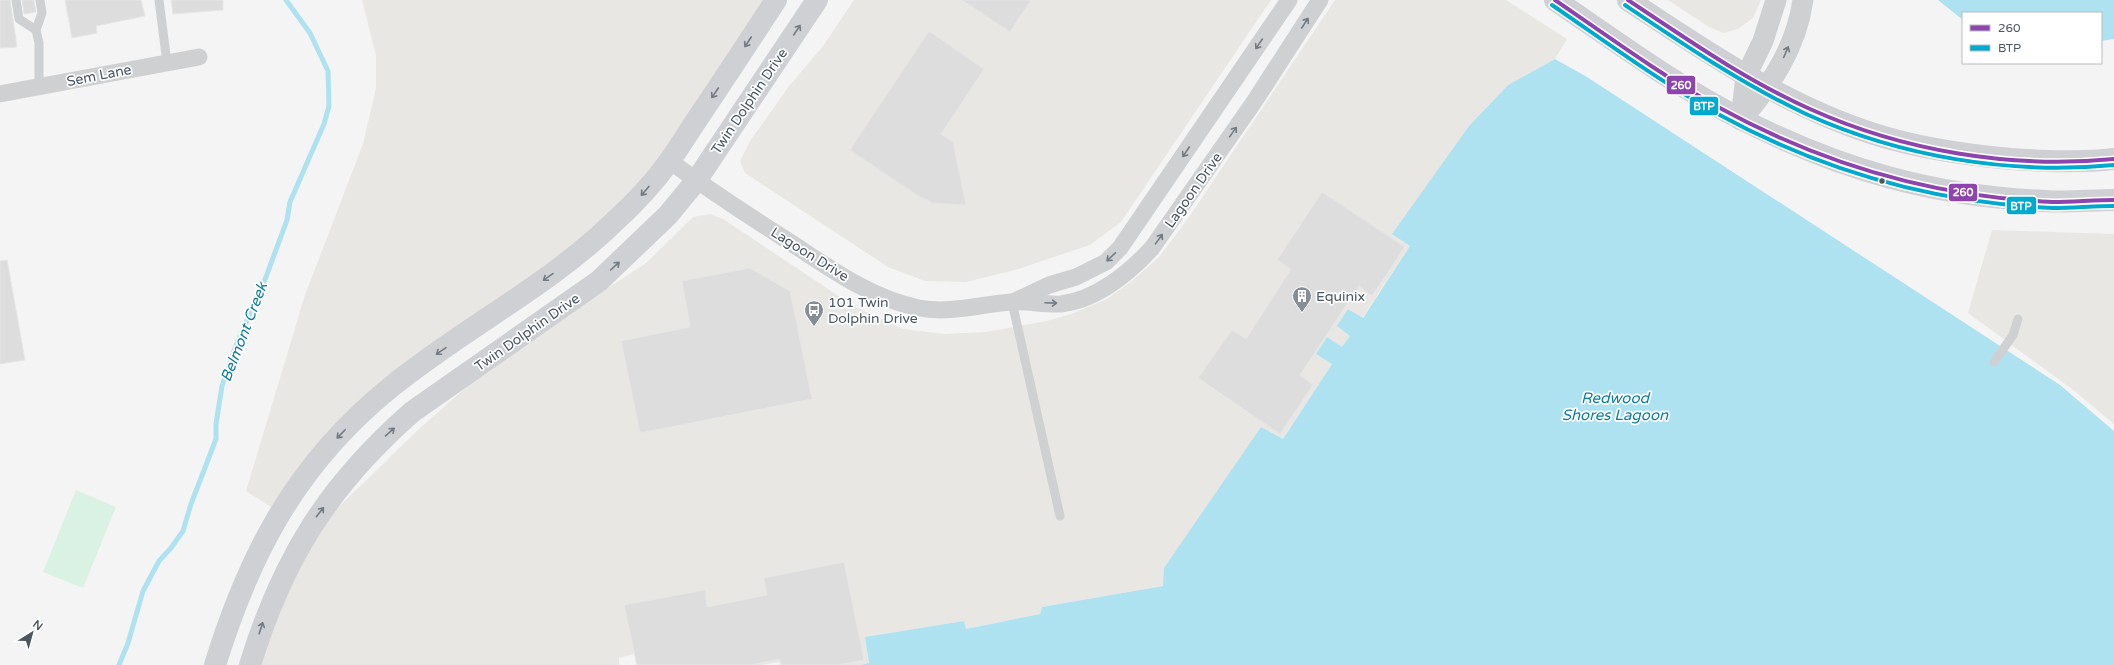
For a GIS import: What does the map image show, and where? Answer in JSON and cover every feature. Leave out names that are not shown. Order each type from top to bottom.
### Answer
[{"type":"main road","points":[[215,665],[232,612],[256,556],[285,503],[324,452],[361,413],[392,386],[578,255],[643,193],[670,161],[776,0]]},
{"type":"main road","name":"Twin Dolphin Drive","points":[[250,665],[262,624],[286,571],[313,521],[353,470],[384,437],[412,412],[599,281],[663,220],[696,180],[817,0]]},
{"type":"main road","points":[[1555,0],[1676,80],[1741,120],[1806,151],[1883,177],[1924,188],[1984,197],[2045,202],[2114,200]]},
{"type":"main road","points":[[1628,0],[1746,76],[1822,113],[1874,134],[1932,148],[1989,157],[2046,161],[2114,159]]},
{"type":"street","name":"Lagoon Drive","points":[[1012,302],[1049,285],[1076,277],[1106,262],[1120,248],[1289,0]]},
{"type":"street","name":"Lagoon Drive","points":[[670,161],[696,180],[840,274],[885,299],[920,308],[967,310],[1012,302],[1061,304],[1086,296],[1108,286],[1138,264],[1163,232],[1254,102],[1320,0]]},
{"type":"street","points":[[1741,120],[1746,76],[1763,41],[1776,0]]},
{"type":"street","points":[[1741,120],[1768,87],[1788,49],[1800,18],[1802,0]]},
{"type":"street","name":"Sem Lane","points":[[0,94],[199,57]]},
{"type":"lane","points":[[16,0],[19,19],[36,30]]},
{"type":"lane","points":[[39,87],[39,43],[36,30],[42,12],[40,0]]},
{"type":"lane","points":[[159,0],[167,62]]},
{"type":"lane","points":[[1012,302],[1060,516]]},
{"type":"lane","points":[[1994,362],[2013,335],[2018,319]]},
{"type":"shaded area","points":[[362,0],[767,0],[693,111],[635,188],[606,221],[480,313],[271,507],[246,491],[305,295],[363,144],[376,88],[376,56]]},
{"type":"shaded area","points":[[854,0],[1271,0],[1121,222],[1090,245],[1015,270],[966,282],[925,281],[888,267],[745,173],[740,161],[750,141],[790,85],[823,46]]},
{"type":"shaded area","points":[[1335,0],[1506,0],[1567,39],[1555,59],[1508,85],[1469,126],[1393,234],[1410,246],[1362,318],[1348,309],[1350,336],[1342,348],[1327,337],[1316,354],[1332,364],[1283,439],[1261,428],[1163,586],[1042,607],[1040,614],[966,629],[964,621],[866,637],[869,664],[861,665],[780,665],[779,662],[762,665],[636,665],[634,654],[619,658],[619,665],[258,665],[263,644],[322,523],[419,429],[471,383],[561,319],[646,263],[693,217],[710,214],[723,219],[855,307],[903,329],[944,334],[986,332],[1047,321],[1071,314],[1107,299],[1132,281],[1159,257],[1189,217]]},
{"type":"shaded area","points":[[1668,0],[1761,0],[1753,18],[1738,29],[1724,33],[1709,27]]},
{"type":"shaded area","points":[[1992,230],[2114,234],[2114,424],[2072,389],[1968,313]]},
{"type":"green space","points":[[76,490],[116,507],[83,588],[43,572]]},
{"type":"water","points":[[1938,0],[2114,0],[2114,39],[2102,41],[2102,12],[1962,12],[1962,19]]},
{"type":"water","name":"Redwood Shores Lagoon","points":[[1555,59],[1587,77],[2060,385],[2114,431],[2114,665],[861,665],[869,663],[865,637],[964,621],[966,629],[1040,614],[1042,607],[1163,586],[1164,568],[1261,427],[1283,439],[1332,364],[1316,354],[1327,337],[1342,347],[1350,336],[1337,326],[1348,309],[1363,318],[1410,246],[1392,234],[1469,126],[1508,85]]},
{"type":"building","points":[[0,0],[10,0],[17,47],[0,48]]},
{"type":"building","points":[[22,0],[34,0],[36,12],[24,14]]},
{"type":"building","points":[[65,0],[141,0],[145,16],[96,26],[97,33],[72,38]]},
{"type":"building","points":[[171,0],[223,0],[223,10],[173,14]]},
{"type":"building","points":[[962,0],[1031,0],[1010,32]]},
{"type":"building","points":[[929,31],[984,69],[941,134],[953,142],[966,205],[933,203],[917,195],[850,150]]},
{"type":"building","name":"Equinix","points":[[1322,192],[1405,247],[1372,296],[1359,286],[1300,375],[1313,385],[1280,434],[1198,378],[1232,330],[1246,339],[1291,269],[1277,260]]},
{"type":"building","points":[[7,260],[25,360],[0,364],[0,261]]},
{"type":"building","points":[[750,268],[790,291],[812,399],[640,433],[621,341],[690,327],[682,281]]},
{"type":"building","points":[[844,562],[864,660],[838,665],[781,665],[780,659],[750,665],[637,665],[624,605],[705,590],[707,607],[767,595],[764,578]]},
{"type":"waterway","name":"Belmont Creek","points":[[119,665],[128,643],[143,591],[159,561],[171,548],[183,531],[191,504],[216,439],[216,424],[222,386],[235,348],[266,277],[287,220],[290,202],[324,124],[329,106],[328,71],[310,33],[286,0]]},
{"type":"transit line","name":"260","points":[[1555,0],[1656,69],[1718,107],[1757,127],[1839,161],[1880,174],[1923,185],[1966,193],[2009,199],[2053,202],[2114,200]]},
{"type":"transit line","name":"260","points":[[1628,0],[1739,72],[1786,98],[1846,124],[1882,136],[1958,154],[1997,159],[2036,161],[2114,159]]},
{"type":"transit line","name":"BTP","points":[[1552,5],[1653,75],[1716,113],[1755,133],[1837,167],[1921,191],[1965,199],[2009,205],[2053,208],[2114,206]]},
{"type":"transit line","name":"BTP","points":[[1625,5],[1691,49],[1759,90],[1806,114],[1842,129],[1880,142],[1918,152],[1996,165],[2036,167],[2114,165]]},
{"type":"place","name":"Equinix","points":[[1302,313]]},
{"type":"place","name":"101 Twin Dolphin Drive","points":[[814,327]]}]
